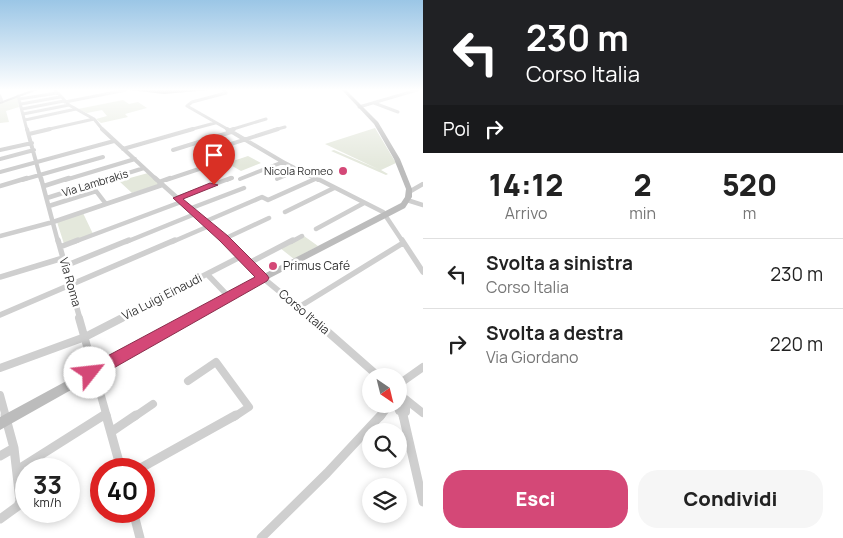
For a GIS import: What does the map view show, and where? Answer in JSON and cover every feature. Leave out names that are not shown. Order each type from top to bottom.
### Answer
[{"type":"street","name":"Via Roma","points":[[23,115],[118,458]]},
{"type":"street","points":[[25,120],[48,115]]},
{"type":"street","name":"Corso Italia","points":[[86,115],[94,120],[104,133],[224,239],[247,264],[369,368]]},
{"type":"street","points":[[203,115],[283,162],[386,215],[423,272]]},
{"type":"street","points":[[4,422],[229,296],[399,208],[407,200],[409,192],[401,166],[375,122],[368,115]]},
{"type":"street","points":[[173,150],[266,119]]},
{"type":"street","points":[[29,134],[94,120]]},
{"type":"street","points":[[123,149],[215,123]]},
{"type":"street","points":[[209,151],[285,127]]},
{"type":"street","points":[[0,172],[114,141]]},
{"type":"street","points":[[0,150],[32,143]]},
{"type":"street","points":[[0,159],[34,150]]},
{"type":"street","points":[[0,186],[103,157]]},
{"type":"street","points":[[44,186],[135,159]]},
{"type":"street","points":[[240,179],[283,162]]},
{"type":"street","points":[[0,236],[53,222],[211,165]]},
{"type":"street","name":"Via Lambrakis","points":[[46,198],[144,168]]},
{"type":"street","points":[[277,179],[298,170]]},
{"type":"street","points":[[60,248],[232,178]]},
{"type":"street","points":[[0,315],[71,285],[262,197],[268,200],[315,178]]},
{"type":"street","points":[[409,192],[423,184]]},
{"type":"street","points":[[189,209],[244,188]]},
{"type":"street","points":[[285,212],[334,188]]},
{"type":"street","points":[[49,206],[96,191],[106,204]]},
{"type":"street","points":[[407,200],[423,205]]},
{"type":"street","points":[[316,229],[364,203]]},
{"type":"street","points":[[65,266],[195,214]]},
{"type":"street","points":[[224,239],[269,218]]},
{"type":"street","points":[[247,264],[302,236]]},
{"type":"street","points":[[299,307],[403,243]]},
{"type":"street","name":"Via Luigi Einaudi","points":[[0,368],[85,337],[240,257]]},
{"type":"street","points":[[0,278],[63,258]]},
{"type":"street","points":[[207,274],[229,296]]},
{"type":"street","points":[[155,460],[233,418],[249,407],[216,362],[188,381]]},
{"type":"street","points":[[408,377],[423,366]]},
{"type":"street","points":[[0,395],[4,422],[14,448],[15,458]]},
{"type":"street","points":[[111,432],[153,404]]},
{"type":"street","points":[[408,408],[423,413]]},
{"type":"street","points":[[261,538],[388,413]]},
{"type":"street","points":[[399,413],[423,502]]},
{"type":"street","points":[[36,458],[106,414]]},
{"type":"street","points":[[0,456],[14,448]]},
{"type":"street","points":[[0,518],[15,508]]},
{"type":"street","points":[[136,523],[140,538]]},
{"type":"shaded area","points":[[0,115],[7,115],[9,122],[0,123]]},
{"type":"shaded area","points":[[126,115],[128,117],[101,123],[96,119],[107,116]]},
{"type":"shaded area","points":[[375,128],[396,163],[381,170],[388,174],[386,175],[331,151],[334,150],[378,169],[325,144]]},
{"type":"shaded area","points":[[248,156],[261,163],[241,171],[227,163]]},
{"type":"shaded area","points":[[148,173],[160,184],[132,193],[119,181]]},
{"type":"shaded area","points":[[83,213],[93,234],[64,244],[57,222]]},
{"type":"shaded area","points":[[304,236],[318,246],[294,259],[280,248]]},
{"type":"place","name":"Nicola Romeo","points":[[343,171]]},
{"type":"place","name":"Primus Café","points":[[273,266]]},
{"type":"route","points":[[90,373],[263,278],[224,239],[177,198],[214,185]]}]
